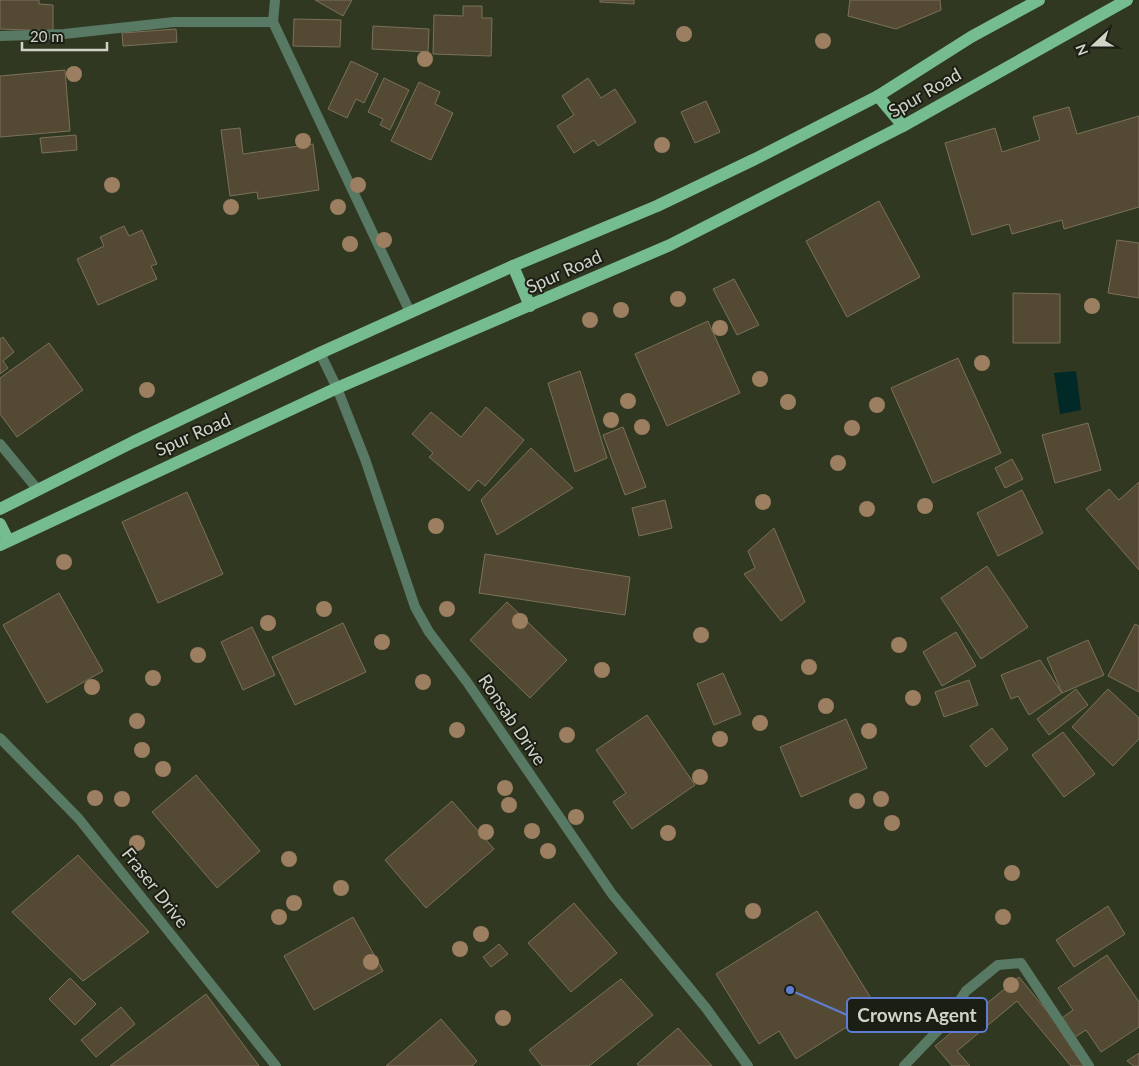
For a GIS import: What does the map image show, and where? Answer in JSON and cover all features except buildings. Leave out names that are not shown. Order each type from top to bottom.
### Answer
[{"type":"main road","name":"Spur Road","points":[[0,509],[320,353],[512,266],[656,206],[878,96],[971,37],[1039,0]]},
{"type":"main road","name":"Spur Road","points":[[4,543],[337,388],[670,245],[903,126],[1127,0]]},
{"type":"main road","points":[[878,96],[903,126]]},
{"type":"main road","points":[[512,266],[530,306]]},
{"type":"main road","points":[[0,524],[4,543]]},
{"type":"street","points":[[275,0],[274,22],[410,312]]},
{"type":"street","points":[[0,36],[64,34],[174,22],[274,22]]},
{"type":"street","name":"Ronsab Drive","points":[[320,353],[337,388],[365,459],[415,607],[429,632],[467,682],[612,894],[706,1008],[748,1066]]},
{"type":"street","points":[[0,444],[38,490]]},
{"type":"street","name":"Fraser Drive","points":[[0,738],[80,819],[276,1066]]},
{"type":"street","points":[[904,1066],[944,1024],[966,991],[998,964],[1021,963],[1089,1066]]},
{"type":"water","points":[[1076,371],[1081,410],[1060,414],[1054,373]]},
{"type":"place","name":"Crowns Agent","points":[[790,990]]}]
